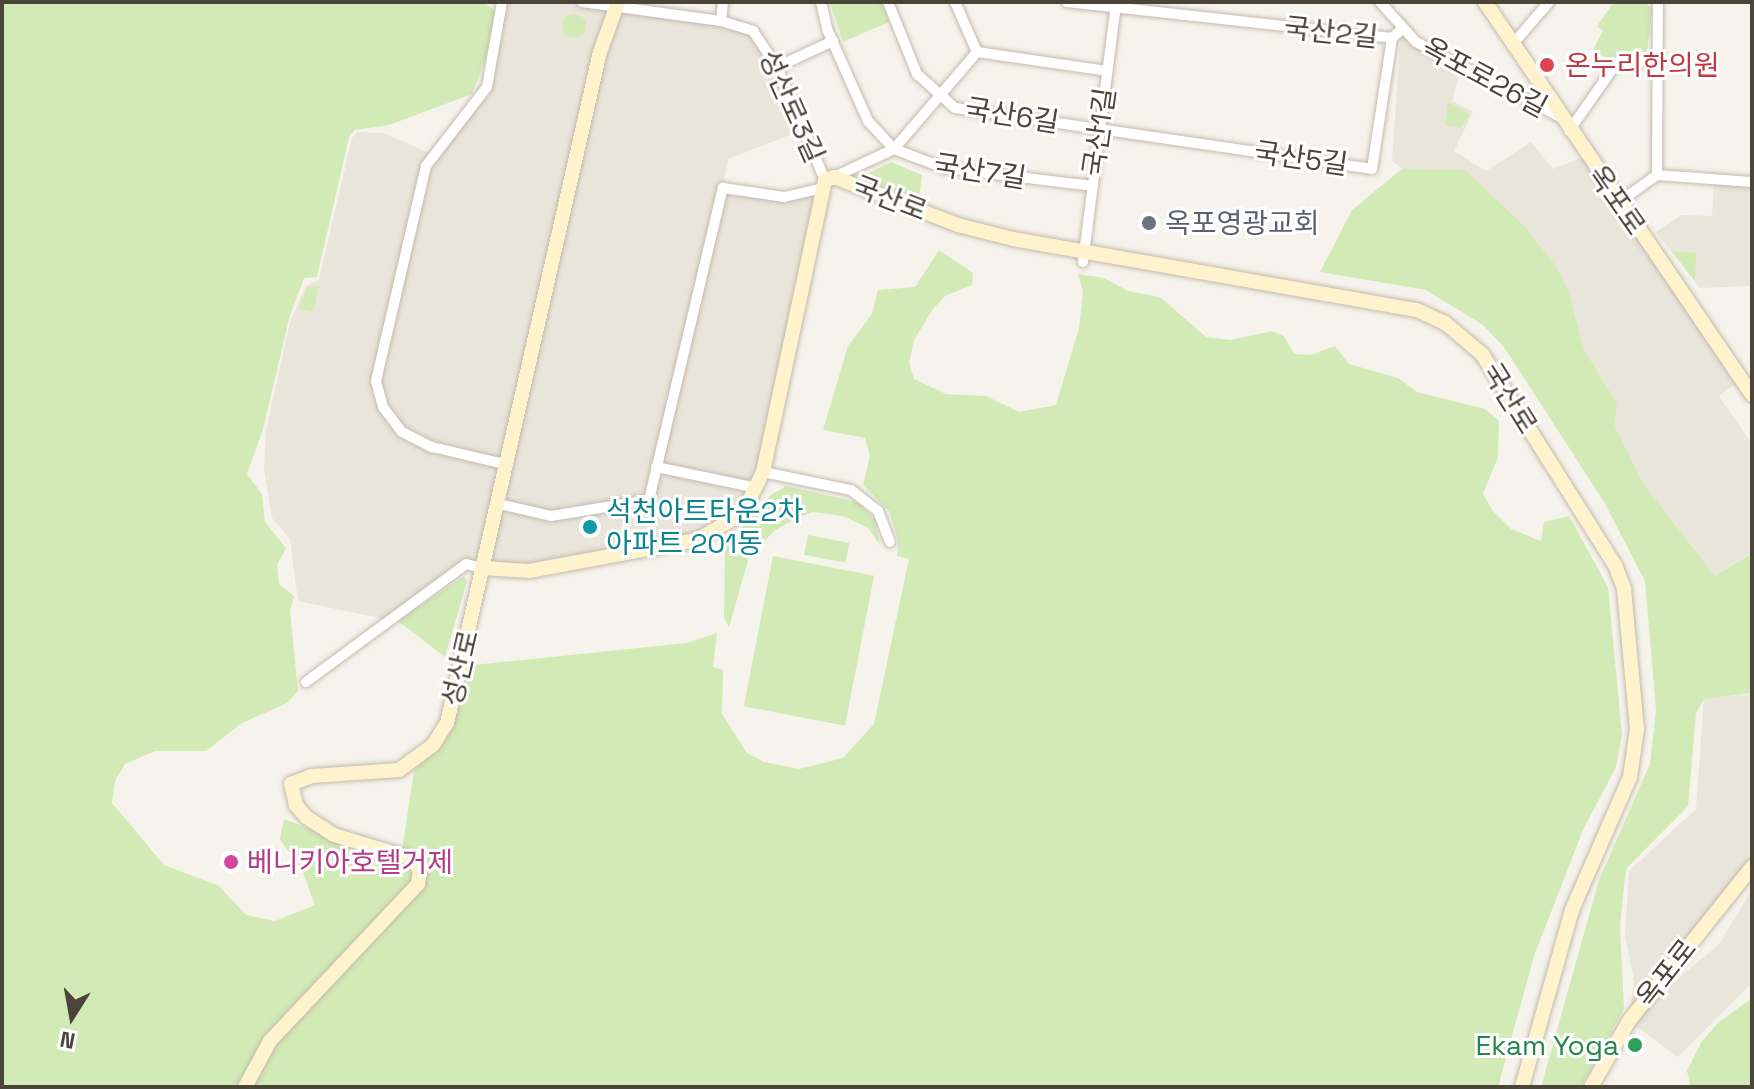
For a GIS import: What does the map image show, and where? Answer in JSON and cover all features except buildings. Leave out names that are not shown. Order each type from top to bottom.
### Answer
[{"type":"street","points":[[502,2],[487,87],[438,145],[422,177],[376,381],[383,407],[402,432],[432,447],[508,465]]},
{"type":"street","name":"성산로3길","points":[[582,2],[617,4],[721,21],[743,26],[761,37],[827,182]]},
{"type":"street","points":[[721,21],[723,2]]},
{"type":"street","name":"국산7길","points":[[821,2],[833,41],[868,121],[894,149],[944,168],[1092,186]]},
{"type":"street","name":"국산6길","points":[[888,2],[917,74],[955,108],[1100,129]]},
{"type":"street","points":[[955,2],[977,52]]},
{"type":"street","name":"국산2길","points":[[1067,2],[1116,5],[1392,38],[1401,30]]},
{"type":"street","name":"옥포로26길","points":[[1380,2],[1401,30],[1448,61],[1558,116]]},
{"type":"street","name":"옥포로","points":[[1485,2],[1558,116],[1752,395]]},
{"type":"street","points":[[1513,44],[1549,2]]},
{"type":"street","points":[[1657,175],[1658,2]]},
{"type":"street","name":"성산로","points":[[245,1087],[270,1041],[418,884],[420,871],[413,859],[334,835],[306,817],[296,805],[291,784],[312,776],[399,770],[433,745],[455,698],[600,52],[617,4]]},
{"type":"street","name":"국산1길","points":[[1083,257],[1116,5]]},
{"type":"street","name":"국산5길","points":[[1100,129],[1372,169],[1392,38]]},
{"type":"street","points":[[777,67],[833,41]]},
{"type":"street","points":[[499,504],[551,516],[649,500],[723,188],[784,197],[827,182],[894,149],[977,52]]},
{"type":"street","points":[[977,52],[1107,71]]},
{"type":"street","points":[[1569,131],[1616,64],[1657,60]]},
{"type":"street","points":[[1619,202],[1657,175],[1752,182]]},
{"type":"street","name":"국산로","points":[[483,568],[529,571],[697,540],[743,513],[763,472],[827,182],[955,231],[1413,316],[1442,328],[1480,363],[1609,567],[1617,589],[1628,753],[1564,904],[1514,1087]]},
{"type":"street","name":"국산로","points":[[1083,257],[1417,310],[1445,323],[1488,362],[1615,565],[1624,589],[1635,758],[1572,910],[1522,1087]]},
{"type":"street","points":[[656,467],[757,488]]},
{"type":"street","points":[[763,472],[859,495],[878,511],[890,542]]},
{"type":"street","points":[[306,682],[466,564],[483,568]]},
{"type":"street","name":"옥포로","points":[[1591,1087],[1629,1021],[1752,867]]},
{"type":"shaded area","points":[[502,2],[582,2],[753,31],[803,130],[728,159],[723,187],[784,197],[823,188],[757,488],[717,532],[529,571],[466,564],[389,620],[298,601],[290,539],[272,518],[264,469],[266,431],[290,322],[306,286],[319,280],[352,138],[357,132],[383,133],[432,154],[480,97]]},
{"type":"shaded area","points":[[1401,30],[1461,68],[1452,101],[1473,112],[1454,151],[1486,171],[1531,142],[1553,169],[1586,156],[1741,379],[1719,396],[1752,444],[1752,552],[1715,576],[1643,483],[1615,426],[1617,403],[1584,350],[1556,266],[1465,170],[1402,169],[1392,161]]},
{"type":"shaded area","points":[[1714,180],[1752,182],[1752,286],[1700,288],[1656,232],[1681,215],[1712,216]]},
{"type":"shaded area","points":[[1752,694],[1752,867],[1634,1017],[1720,943],[1752,889],[1752,983],[1678,1057],[1629,1021],[1634,980],[1625,935],[1629,871],[1696,809],[1704,698]]},
{"type":"green space","points":[[2,2],[483,2],[496,11],[485,61],[472,94],[389,125],[355,130],[349,137],[317,277],[304,278],[290,315],[263,429],[247,474],[262,494],[265,522],[286,548],[277,565],[279,584],[294,596],[290,611],[298,691],[287,703],[242,723],[206,751],[155,751],[125,764],[115,781],[112,803],[164,865],[219,886],[246,915],[275,921],[315,905],[303,873],[280,839],[284,819],[400,864],[414,771],[452,729],[473,665],[687,643],[717,633],[713,667],[723,670],[722,714],[747,753],[764,762],[799,769],[843,758],[874,724],[909,559],[897,556],[898,541],[889,511],[863,485],[870,456],[865,438],[823,430],[848,346],[872,314],[878,290],[915,287],[939,250],[973,273],[972,285],[945,296],[933,309],[914,340],[909,363],[914,379],[946,394],[986,396],[1019,412],[1056,405],[1079,328],[1083,292],[1078,274],[1104,278],[1128,291],[1160,297],[1206,337],[1230,340],[1272,331],[1284,336],[1294,354],[1311,355],[1335,346],[1349,364],[1398,378],[1417,392],[1485,409],[1499,421],[1498,457],[1483,494],[1493,511],[1511,529],[1541,541],[1544,522],[1569,516],[1608,587],[1622,735],[1616,767],[1583,830],[1534,956],[1498,1087],[2,1087]]},
{"type":"green space","points":[[830,2],[882,2],[889,22],[843,42]]},
{"type":"green space","points":[[1614,2],[1646,3],[1652,9],[1647,54],[1617,55],[1610,61],[1593,50],[1603,31],[1597,26]]},
{"type":"green space","points":[[574,14],[585,21],[586,26],[579,37],[574,38],[563,31],[562,26],[569,15]]},
{"type":"green space","points":[[1448,102],[1470,114],[1461,128],[1445,125]]},
{"type":"green space","points":[[891,162],[922,175],[919,198],[857,179]]},
{"type":"green space","points":[[1402,169],[1465,170],[1523,225],[1556,266],[1568,290],[1584,350],[1617,403],[1615,426],[1643,483],[1715,576],[1752,553],[1752,693],[1704,699],[1696,713],[1688,806],[1626,869],[1620,926],[1624,1009],[1581,1087],[1541,1087],[1599,880],[1650,764],[1656,710],[1645,581],[1604,502],[1504,347],[1483,325],[1426,290],[1320,272],[1352,210]]},
{"type":"green space","points":[[1672,251],[1696,253],[1695,281]]},
{"type":"green space","points":[[319,286],[313,312],[299,309],[307,288]]},
{"type":"green space","points":[[786,486],[857,502],[875,520],[880,545],[868,528],[843,516],[813,512],[775,530],[749,557],[729,627],[724,618],[725,547],[771,495]]},
{"type":"green space","points":[[808,535],[849,543],[845,563],[804,555]]},
{"type":"green space","points":[[773,556],[874,576],[845,726],[744,706]]},
{"type":"green space","points":[[464,576],[467,581],[445,657],[398,621]]},
{"type":"green space","points":[[1752,998],[1752,1087],[1691,1087],[1687,1071],[1702,1041],[1719,1022]]},
{"type":"place","name":"온누리한의원","points":[[1547,65]]},
{"type":"place","name":"옥포영광교회","points":[[1149,223]]},
{"type":"place","name":"석천아트타운2차 아파트 201동","points":[[590,527]]},
{"type":"place","name":"베니키아호텔거제","points":[[231,862]]},
{"type":"place","name":"Ekam Yoga","points":[[1635,1045]]}]
